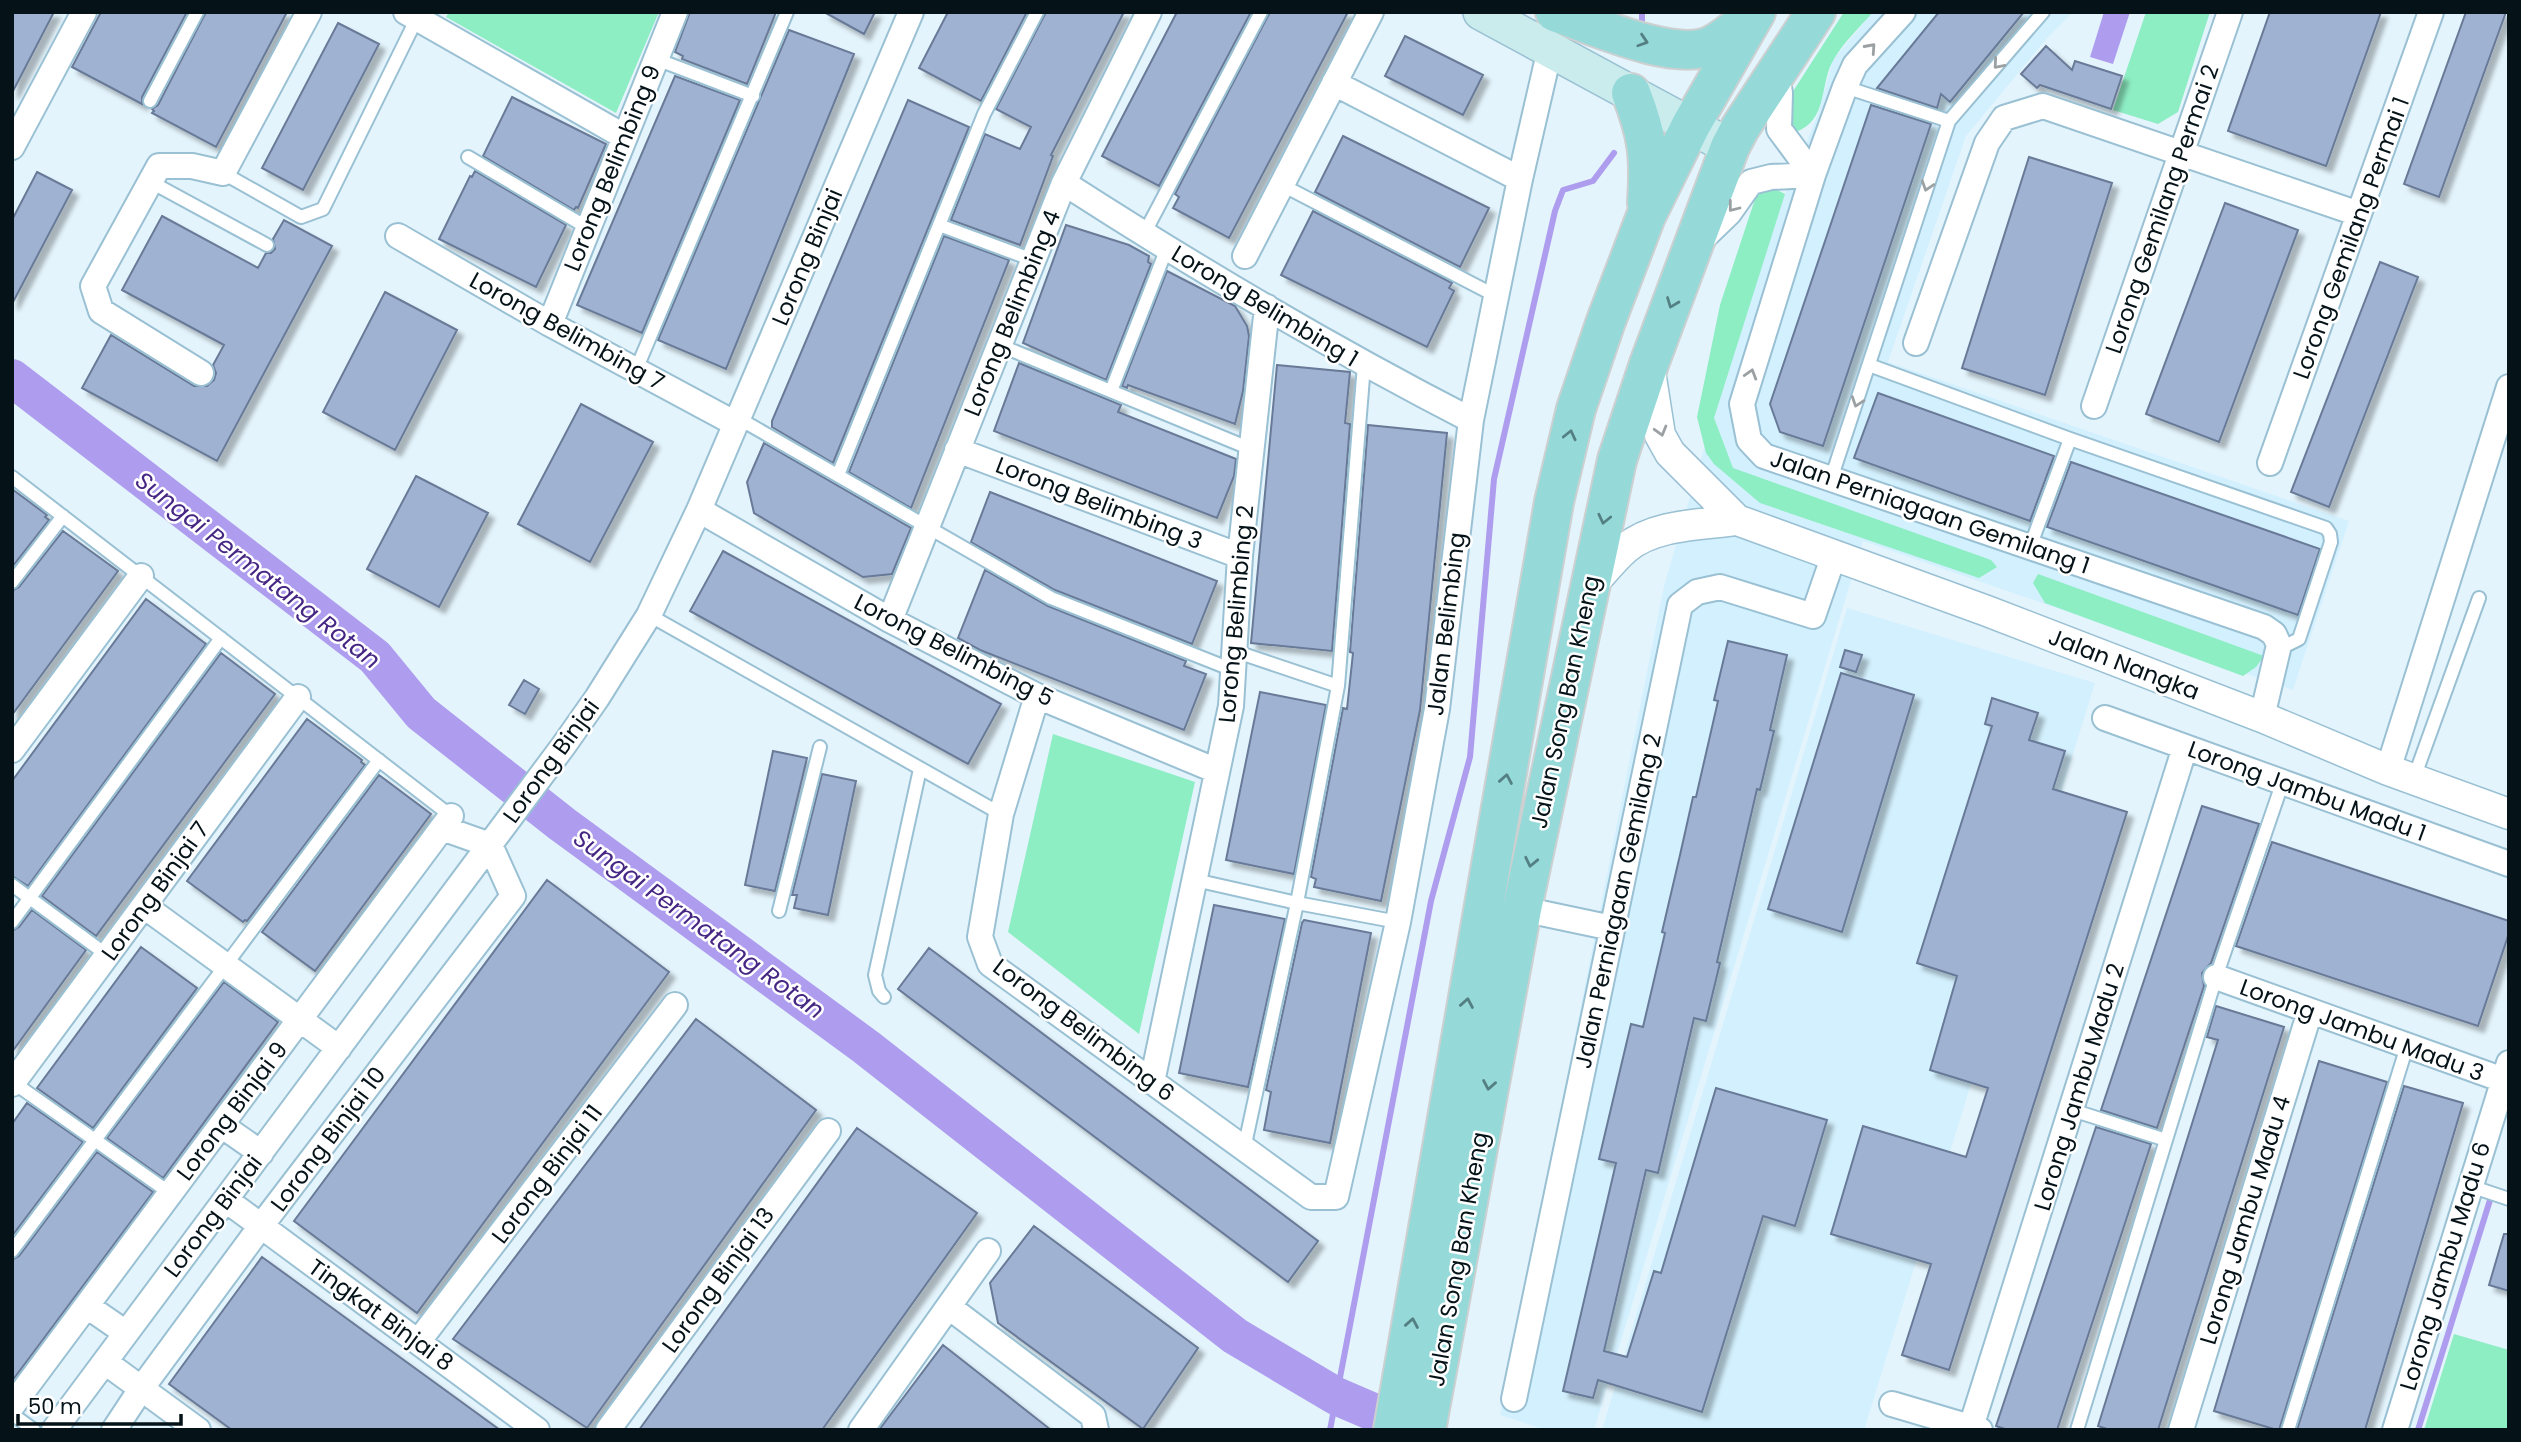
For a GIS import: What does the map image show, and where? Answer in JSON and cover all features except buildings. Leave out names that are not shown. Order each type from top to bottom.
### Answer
[{"type":"main road","points":[[1482,12],[1552,31],[1690,51],[1711,46],[1755,14]]},
{"type":"main road","points":[[1535,12],[1735,137]]},
{"type":"main road","name":"Jalan Song Ban Kheng","points":[[1393,1430],[1419,1406],[1617,460],[1649,365],[1735,137],[1816,12]]},
{"type":"main road","name":"Jalan Song Ban Kheng","points":[[1419,1406],[1554,502],[1576,409],[1646,216],[1696,115],[1755,14]]},
{"type":"main road","points":[[1552,31],[1630,93],[1696,115]]},
{"type":"main road","points":[[1630,93],[1645,127],[1650,167],[1646,216]]},
{"type":"street","points":[[12,147],[84,12]]},
{"type":"street","points":[[201,373],[101,311],[93,286],[159,166],[192,166],[223,173],[309,12]]},
{"type":"street","name":"Lorong Belimbing 9","points":[[550,324],[675,12]]},
{"type":"street","name":"Lorong Binjai","points":[[54,1430],[564,745],[649,615],[699,510],[911,12]]},
{"type":"street","name":"Lorong Belimbing 4","points":[[890,620],[1063,183],[1149,12]]},
{"type":"street","points":[[1245,256],[1371,12]]},
{"type":"street","name":"Jalan Perniagaan Gemilang 1","points":[[1903,12],[1855,65],[1813,175],[1742,404],[1749,440],[1764,456],[2264,627],[2274,634],[2279,645]]},
{"type":"street","name":"Lorong Gemilang Permai 2","points":[[2094,406],[2230,12]]},
{"type":"street","name":"Lorong Gemilang Permai 1","points":[[2270,463],[2431,12]]},
{"type":"street","points":[[414,14],[625,136]]},
{"type":"street","name":"Jalan Belimbing","points":[[1336,1197],[1398,922],[1437,709],[1471,420],[1552,31]]},
{"type":"street","points":[[1776,72],[1780,93],[1779,129],[1813,175]]},
{"type":"street","points":[[1334,83],[1520,179]]},
{"type":"street","points":[[1916,343],[1986,143],[2004,118],[2043,106],[2359,214]]},
{"type":"street","points":[[1694,246],[1729,213],[1751,182],[1771,177],[1813,175]]},
{"type":"street","name":"Lorong Belimbing 1","points":[[1063,183],[1364,365],[1471,420]]},
{"type":"street","name":"Lorong Belimbing 7","points":[[398,236],[550,324],[737,421]]},
{"type":"street","name":"Lorong Belimbing 2","points":[[1152,1083],[1231,706],[1240,556],[1267,307]]},
{"type":"street","name":"Jalan Nangka","points":[[1649,365],[1660,435],[1670,453],[1737,520],[1987,611],[2509,814]]},
{"type":"street","points":[[2401,774],[2509,387]]},
{"type":"street","name":"Lorong Belimbing 3","points":[[957,450],[1240,556]]},
{"type":"street","name":"Lorong Belimbing 5","points":[[699,510],[890,620],[1037,696],[1217,771]]},
{"type":"street","name":"Jalan Nangka","points":[[1588,589],[1626,548],[1645,537],[1663,530],[1737,520]]},
{"type":"street","name":"Jalan Perniagaan Gemilang 2","points":[[1514,1399],[1680,605],[1697,593],[1720,587],[1813,616],[1833,555]]},
{"type":"street","points":[[12,750],[141,576]]},
{"type":"street","points":[[2262,717],[2279,645]]},
{"type":"street","name":"Lorong Belimbing 6","points":[[1037,696],[1001,814],[979,937],[990,964],[1311,1198],[1336,1197]]},
{"type":"street","name":"Lorong Binjai 7","points":[[13,1084],[298,697]]},
{"type":"street","name":"Lorong Jambu Madu 1","points":[[2105,718],[2509,864]]},
{"type":"street","name":"Lorong Jambu Madu 2","points":[[1976,1429],[2185,747]]},
{"type":"street","points":[[447,822],[496,837]]},
{"type":"street","name":"Lorong Binjai 9","points":[[12,1406],[447,822]]},
{"type":"street","name":"Lorong Binjai 10","points":[[114,1430],[261,1226],[513,896],[496,837]]},
{"type":"street","points":[[144,906],[339,1048]]},
{"type":"street","points":[[1522,909],[1612,928]]},
{"type":"street","name":"Lorong Jambu Madu 3","points":[[2216,977],[2407,1046],[2507,1075]]},
{"type":"street","name":"Lorong Binjai 11","points":[[418,1342],[675,1005]]},
{"type":"street","name":"Lorong Jambu Madu 4","points":[[2181,1430],[2310,1011]]},
{"type":"street","name":"Lorong Jambu Madu 6","points":[[2395,1430],[2507,1075]]},
{"type":"street","points":[[221,1125],[261,1153]]},
{"type":"street","name":"Lorong Binjai 13","points":[[608,1430],[828,1131]]},
{"type":"street","name":"Tingkat Binjai 8","points":[[226,1200],[537,1430]]},
{"type":"street","points":[[860,1430],[988,1251]]},
{"type":"street","points":[[87,1306],[126,1333]]},
{"type":"street","points":[[949,1307],[1093,1416],[1096,1430]]},
{"type":"street","points":[[105,1362],[198,1430]]},
{"type":"street","points":[[1892,1404],[1976,1429]]},
{"type":"lane","points":[[150,101],[197,12]]},
{"type":"lane","points":[[636,370],[787,12]]},
{"type":"lane","points":[[838,475],[984,114],[1037,12]]},
{"type":"lane","points":[[1144,234],[1261,12]]},
{"type":"lane","points":[[1830,479],[1949,121],[2043,12]]},
{"type":"lane","points":[[223,173],[301,217],[323,209],[414,14]]},
{"type":"lane","points":[[656,59],[753,96]]},
{"type":"lane","points":[[1845,88],[1949,121]]},
{"type":"lane","points":[[468,157],[588,228]]},
{"type":"lane","points":[[151,182],[267,245]]},
{"type":"lane","points":[[1282,185],[1496,296]]},
{"type":"lane","points":[[939,225],[1033,260]]},
{"type":"lane","points":[[1111,391],[1167,248]]},
{"type":"lane","points":[[999,345],[1251,449]]},
{"type":"lane","points":[[1244,1149],[1297,903],[1338,686],[1364,365]]},
{"type":"lane","points":[[1869,365],[2070,439],[2326,528],[2331,542],[2299,639],[2279,645]]},
{"type":"lane","points":[[737,421],[928,525],[956,545],[1051,598],[1234,660],[1338,686]]},
{"type":"lane","points":[[2030,547],[2070,439]]},
{"type":"lane","points":[[12,477],[379,760],[447,822]]},
{"type":"lane","points":[[12,582],[63,516]]},
{"type":"lane","points":[[2401,774],[2479,598]]},
{"type":"lane","points":[[649,615],[1001,814]]},
{"type":"lane","points":[[12,922],[221,638]]},
{"type":"lane","points":[[779,911],[820,747]]},
{"type":"lane","points":[[12,1251],[379,760]]},
{"type":"lane","points":[[884,997],[879,991],[875,975],[920,769]]},
{"type":"lane","points":[[2077,1430],[2216,977],[2282,784]]},
{"type":"lane","points":[[1195,880],[1398,922]]},
{"type":"lane","points":[[12,885],[107,955]]},
{"type":"lane","points":[[2288,1430],[2407,1046]]},
{"type":"lane","points":[[13,1084],[170,1193]]},
{"type":"lane","points":[[2072,1110],[2166,1140]]},
{"type":"lane","points":[[2470,1186],[2509,1199]]},
{"type":"lane","points":[[12,1414],[34,1430]]},
{"type":"shaded area","points":[[1873,12],[2073,12],[2048,37],[1966,136],[1888,362],[2349,521],[2293,690],[1863,541],[1594,1430],[1546,1430],[1500,1415],[1664,586],[1713,418],[1785,194],[1818,114],[1833,60]]},
{"type":"shaded area","points":[[2104,12],[2130,12],[2113,64],[2090,57]]},
{"type":"shaded area","points":[[1847,608],[2095,683],[1864,1430],[1602,1430]]},
{"type":"green space","points":[[449,12],[659,12],[616,113],[446,17]]},
{"type":"green space","points":[[1844,12],[1873,12],[1834,59],[1822,100],[1813,119],[1806,127],[1795,132],[1790,127],[1790,96]]},
{"type":"green space","points":[[2146,12],[2210,12],[2178,112],[2158,124],[2113,110]]},
{"type":"green space","points":[[1775,189],[1785,194],[1714,418],[1733,468],[1991,560],[1997,567],[1979,578],[1760,503],[1714,464],[1706,453],[1697,417],[1720,305],[1757,193]]},
{"type":"green space","points":[[2038,574],[2264,656],[2256,667],[2243,676],[2045,603],[2033,583]]},
{"type":"green space","points":[[1053,734],[1195,782],[1139,1034],[1008,932]]},
{"type":"green space","points":[[2454,1334],[2509,1350],[2509,1430],[2424,1430]]},
{"type":"waterway","points":[[1642,12],[1642,21]]},
{"type":"waterway","points":[[1330,1430],[1431,901],[1470,757],[1494,479],[1555,211],[1563,190],[1593,181],[1614,153]]},
{"type":"waterway","name":"Sungai Permatang Rotan","points":[[12,378],[375,657],[421,713],[562,824],[866,1047],[1235,1336],[1336,1396],[1415,1430]]},
{"type":"waterway","points":[[2418,1430],[2491,1197]]}]
